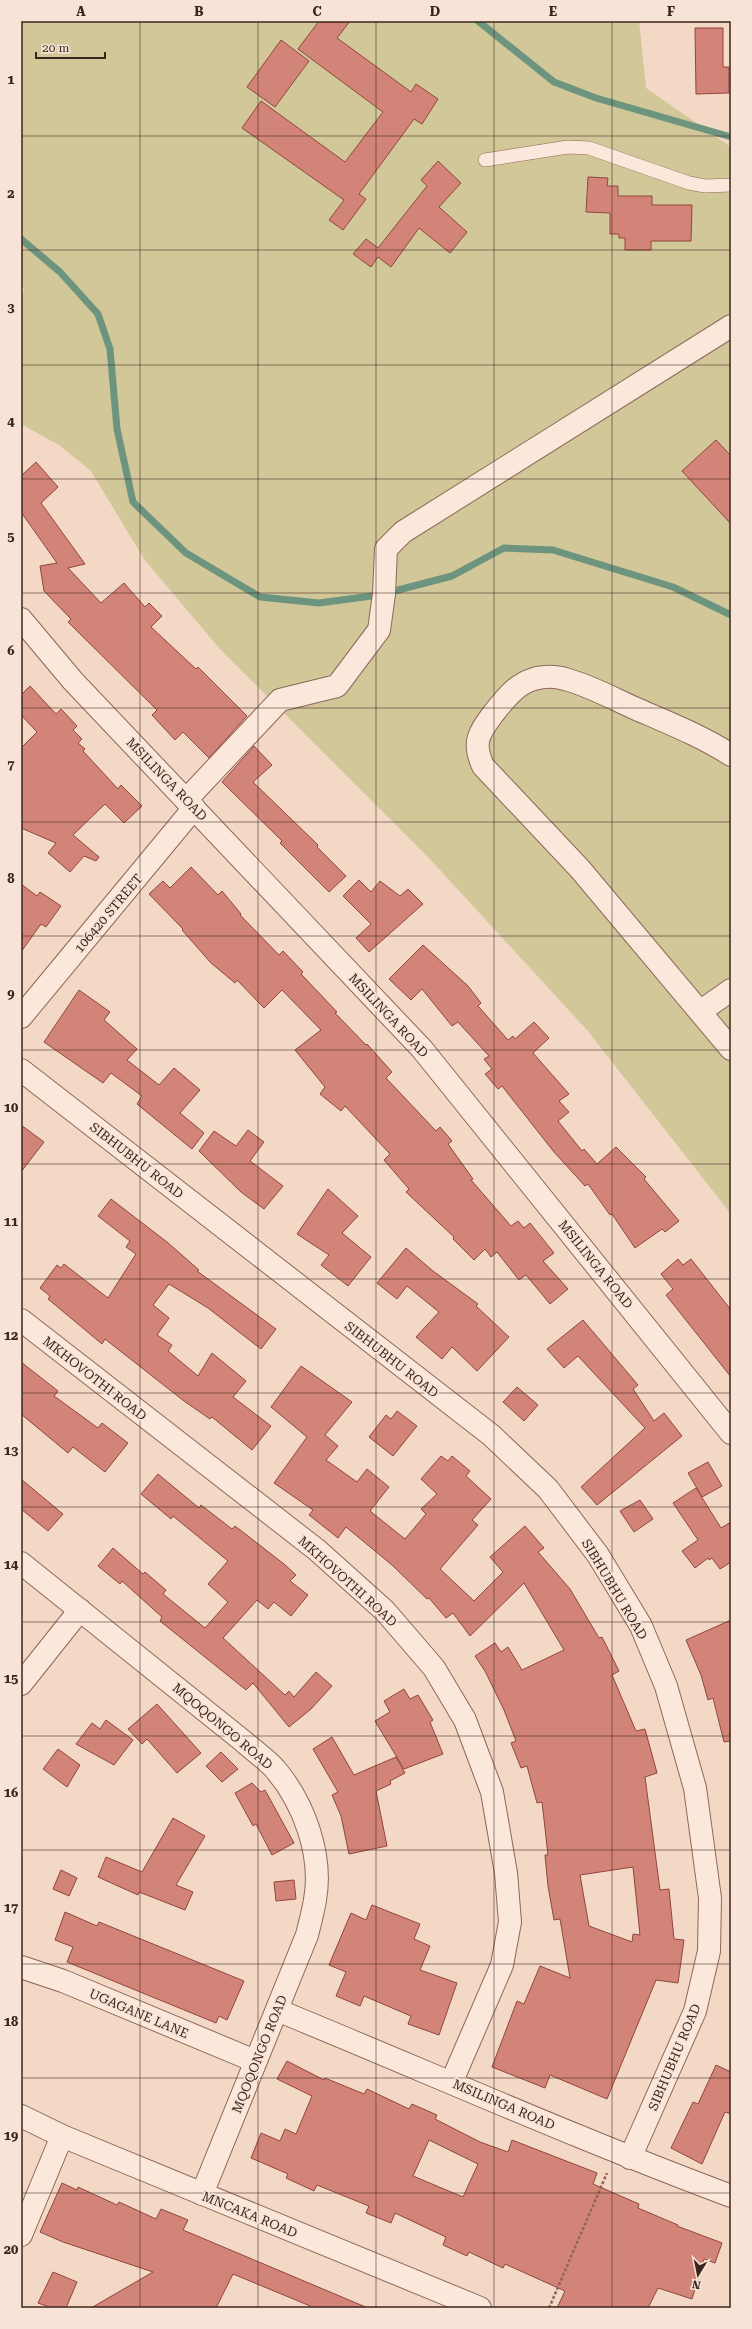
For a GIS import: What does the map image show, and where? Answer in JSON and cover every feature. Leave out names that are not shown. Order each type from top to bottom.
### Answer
[{"type":"street","name":"106420 STREET","points":[[21,1017],[190,804],[280,700],[337,686],[379,630],[384,594],[386,548],[403,532],[731,326]]},
{"type":"street","name":"MSILINGA ROAD","points":[[21,619],[72,681],[422,1048],[731,1433]]},
{"type":"street","points":[[731,754],[710,741],[600,693],[564,678],[547,677],[535,679],[521,685],[506,698],[480,730],[477,744],[478,755],[484,766],[580,869],[731,1049]]},
{"type":"street","points":[[701,1012],[731,990]]},
{"type":"street","name":"SIBHUBHU ROAD","points":[[21,1070],[491,1436],[548,1489],[598,1555],[641,1626],[666,1686],[695,1788],[710,1898],[709,1951],[695,2011],[623,2155]]},
{"type":"street","name":"MKHOVOTHI ROAD","points":[[21,1320],[317,1550],[385,1611],[434,1668],[465,1720],[492,1792],[506,1873],[510,1922],[502,1965],[452,2081]]},
{"type":"street","name":"MQOQONGO ROAD","points":[[21,1563],[243,1741],[275,1770],[298,1804],[309,1832],[316,1865],[315,1898],[307,1935],[202,2194]]},
{"type":"street","points":[[21,1684],[80,1610]]},
{"type":"street","name":"UGAGANE LANE","points":[[21,1967],[63,1981],[255,2061]]},
{"type":"street","name":"MSILINGA ROAD","points":[[277,2010],[452,2081],[623,2155],[731,2196]]},
{"type":"street","name":"MNCAKA ROAD","points":[[21,2116],[62,2136],[480,2308]]},
{"type":"street","points":[[21,2235],[62,2136]]},
{"type":"lane","points":[[485,160],[568,147],[589,148],[689,183],[705,186],[731,185]]},
{"type":"path","points":[[549,2308],[623,2155]]},
{"type":"shaded area","points":[[21,21],[639,21],[646,88],[731,147],[731,1214],[587,1030],[428,857],[219,648],[144,559],[91,471],[59,445],[21,424],[21,301],[24,290],[21,281]]},
{"type":"building","points":[[319,21],[350,21],[337,38],[411,92],[416,84],[438,99],[422,124],[414,119],[359,194],[366,199],[343,230],[329,220],[344,200],[242,128],[261,101],[345,162],[383,112],[298,49]]},
{"type":"building","points":[[695,28],[723,28],[723,67],[729,67],[729,93],[696,94]]},
{"type":"building","points":[[281,40],[309,61],[275,107],[247,87]]},
{"type":"building","points":[[438,161],[461,183],[439,207],[467,232],[450,253],[419,228],[391,267],[378,257],[371,267],[353,254],[366,239],[378,248],[427,186],[421,180]]},
{"type":"building","points":[[588,177],[608,178],[607,186],[618,186],[618,196],[652,196],[652,205],[692,205],[691,241],[651,241],[651,250],[625,250],[625,238],[619,238],[619,234],[610,234],[610,213],[586,212]]},
{"type":"building","points":[[716,440],[731,456],[731,524],[682,471]]},
{"type":"building","points":[[36,462],[58,487],[41,503],[85,564],[68,568],[101,603],[124,583],[145,607],[149,603],[162,616],[151,627],[196,669],[198,667],[247,716],[209,758],[183,732],[175,740],[152,715],[157,710],[68,622],[71,619],[44,591],[40,566],[57,563],[21,512],[21,476]]},
{"type":"building","points":[[30,686],[56,714],[61,709],[77,726],[73,730],[82,739],[78,743],[85,749],[83,751],[118,789],[121,785],[142,806],[124,823],[105,804],[73,835],[99,857],[96,861],[84,856],[70,872],[48,853],[56,843],[21,828],[21,748],[37,732],[21,715],[21,695]]},
{"type":"building","points":[[254,746],[272,765],[253,782],[318,845],[317,847],[346,876],[329,892],[280,843],[282,841],[222,782]]},
{"type":"building","points":[[191,867],[218,895],[222,891],[241,914],[240,915],[279,955],[283,951],[303,972],[301,974],[337,1012],[335,1013],[366,1045],[367,1044],[392,1072],[386,1078],[436,1131],[440,1127],[452,1141],[448,1144],[473,1179],[471,1180],[511,1226],[518,1221],[524,1228],[530,1223],[554,1253],[543,1261],[568,1289],[550,1304],[526,1275],[519,1280],[497,1252],[491,1257],[485,1249],[474,1260],[453,1239],[454,1237],[406,1192],[409,1189],[384,1160],[390,1154],[345,1106],[341,1111],[320,1094],[325,1087],[295,1050],[321,1030],[282,990],[264,1008],[237,980],[235,983],[211,963],[182,930],[183,929],[149,894],[163,881],[170,888]]},
{"type":"building","points":[[359,880],[371,892],[380,881],[400,896],[408,889],[423,904],[369,952],[356,938],[371,924],[343,896]]},
{"type":"building","points":[[21,884],[37,896],[40,892],[61,906],[46,927],[41,924],[21,952]]},
{"type":"building","points":[[423,945],[468,986],[481,1003],[478,1006],[508,1040],[513,1036],[515,1039],[534,1022],[549,1038],[533,1053],[569,1094],[559,1101],[569,1112],[558,1121],[582,1151],[584,1149],[597,1164],[616,1147],[646,1177],[644,1179],[679,1221],[665,1232],[662,1229],[635,1248],[612,1214],[610,1215],[588,1184],[585,1186],[554,1152],[502,1086],[498,1089],[485,1074],[492,1069],[484,1059],[489,1056],[458,1022],[452,1026],[422,989],[411,1000],[389,979]]},
{"type":"building","points":[[79,990],[110,1012],[104,1020],[137,1049],[127,1060],[159,1085],[174,1068],[200,1090],[180,1113],[204,1133],[192,1149],[137,1104],[142,1096],[111,1073],[103,1083],[44,1042]]},
{"type":"building","points":[[21,1125],[44,1142],[21,1172]]},
{"type":"building","points":[[248,1130],[264,1142],[250,1161],[283,1186],[264,1209],[241,1192],[199,1151],[214,1131],[236,1146]]},
{"type":"building","points":[[328,1189],[358,1216],[342,1233],[371,1257],[348,1286],[321,1265],[329,1255],[297,1234]]},
{"type":"building","points":[[111,1199],[167,1242],[199,1270],[197,1271],[276,1329],[261,1349],[208,1308],[169,1284],[153,1305],[169,1318],[157,1335],[172,1345],[168,1351],[198,1376],[212,1353],[246,1381],[233,1397],[271,1426],[252,1450],[212,1417],[210,1419],[184,1401],[105,1339],[102,1344],[48,1299],[50,1296],[40,1288],[57,1265],[61,1268],[64,1264],[108,1298],[136,1254],[126,1247],[130,1241],[98,1216]]},
{"type":"building","points":[[406,1248],[433,1271],[478,1304],[476,1306],[509,1337],[477,1371],[452,1347],[442,1359],[416,1337],[439,1312],[407,1286],[397,1299],[377,1283]]},
{"type":"building","points":[[678,1259],[683,1265],[691,1259],[731,1310],[731,1377],[666,1295],[673,1289],[661,1274]]},
{"type":"building","points":[[583,1320],[638,1385],[633,1389],[654,1421],[664,1413],[682,1436],[597,1505],[581,1487],[645,1428],[578,1356],[564,1368],[547,1349]]},
{"type":"building","points":[[21,1362],[58,1391],[54,1396],[98,1428],[102,1423],[128,1443],[105,1472],[73,1447],[68,1453],[21,1414]]},
{"type":"building","points":[[301,1366],[352,1402],[325,1435],[338,1446],[326,1460],[357,1482],[367,1469],[389,1487],[370,1511],[405,1539],[426,1514],[421,1509],[437,1494],[421,1479],[441,1456],[448,1461],[452,1456],[470,1471],[466,1476],[491,1499],[472,1520],[478,1525],[440,1569],[474,1601],[503,1572],[490,1557],[525,1526],[544,1548],[538,1552],[570,1589],[599,1638],[602,1637],[619,1671],[612,1675],[636,1731],[645,1729],[657,1773],[645,1777],[660,1890],[669,1889],[674,1939],[684,1940],[678,1983],[656,1980],[607,2099],[550,2075],[545,2088],[492,2067],[517,2001],[524,2004],[540,1966],[570,1978],[560,1919],[554,1920],[548,1886],[545,1855],[548,1855],[542,1802],[537,1803],[527,1766],[521,1768],[511,1743],[516,1741],[504,1710],[485,1671],[475,1656],[495,1643],[501,1652],[508,1647],[522,1670],[564,1650],[524,1583],[470,1636],[453,1613],[446,1618],[429,1598],[427,1599],[392,1565],[346,1527],[338,1538],[309,1515],[313,1510],[274,1483],[307,1437],[271,1407]],"holes":[[[633,1867],[640,1935],[633,1934],[632,1942],[589,1926],[580,1875]]]},
{"type":"building","points":[[517,1387],[538,1405],[524,1421],[503,1402]]},
{"type":"building","points":[[397,1411],[417,1426],[393,1456],[369,1437],[386,1415],[391,1419]]},
{"type":"building","points":[[708,1462],[722,1486],[702,1497],[688,1473]]},
{"type":"building","points":[[158,1474],[199,1508],[201,1505],[232,1529],[235,1526],[284,1564],[296,1575],[290,1581],[308,1595],[291,1616],[274,1602],[268,1609],[257,1600],[223,1638],[285,1695],[289,1691],[294,1697],[316,1672],[332,1686],[311,1709],[289,1727],[253,1683],[246,1690],[160,1621],[162,1617],[122,1581],[120,1584],[98,1566],[113,1548],[143,1574],[145,1572],[166,1590],[163,1594],[205,1628],[228,1602],[208,1584],[228,1561],[173,1516],[171,1519],[141,1494]]},
{"type":"building","points":[[21,1479],[63,1514],[48,1531],[21,1509]]},
{"type":"building","points":[[696,1488],[721,1528],[731,1522],[731,1562],[720,1569],[712,1558],[709,1560],[708,1558],[695,1568],[682,1551],[698,1540],[673,1503]]},
{"type":"building","points":[[640,1500],[653,1519],[634,1532],[620,1511]]},
{"type":"building","points":[[731,1620],[731,1741],[724,1742],[713,1698],[708,1700],[701,1675],[686,1640]]},
{"type":"building","points":[[404,1689],[410,1699],[418,1695],[433,1720],[430,1722],[443,1754],[404,1769],[375,1721],[390,1712],[384,1701]]},
{"type":"building","points":[[157,1704],[201,1753],[177,1773],[147,1739],[142,1744],[128,1729]]},
{"type":"building","points":[[106,1720],[133,1740],[114,1765],[76,1744],[92,1723],[100,1729]]},
{"type":"building","points":[[332,1737],[354,1775],[396,1757],[405,1773],[390,1781],[391,1784],[376,1791],[387,1846],[349,1854],[341,1816],[332,1795],[338,1792],[313,1749]]},
{"type":"building","points":[[58,1749],[80,1765],[67,1787],[43,1769]]},
{"type":"building","points":[[221,1752],[238,1769],[222,1782],[206,1766]]},
{"type":"building","points":[[252,1783],[261,1792],[265,1790],[294,1843],[272,1855],[256,1824],[253,1826],[235,1793]]},
{"type":"building","points":[[173,1818],[205,1836],[176,1885],[193,1892],[185,1910],[139,1892],[138,1895],[98,1877],[106,1857],[142,1872]]},
{"type":"building","points":[[61,1870],[77,1878],[69,1896],[53,1889]]},
{"type":"building","points":[[294,1880],[296,1899],[276,1901],[274,1882]]},
{"type":"building","points":[[372,1905],[420,1924],[414,1939],[430,1946],[420,1970],[457,1983],[439,2035],[408,2024],[411,2016],[364,1996],[360,2006],[336,1996],[346,1972],[329,1965],[351,1913],[366,1920]]},
{"type":"building","points":[[65,1912],[97,1926],[99,1922],[244,1981],[227,2020],[219,2016],[216,2023],[67,1962],[73,1947],[55,1940]]},
{"type":"building","points":[[287,2061],[324,2080],[325,2078],[364,2094],[367,2089],[409,2109],[412,2104],[437,2115],[435,2119],[480,2142],[508,2152],[512,2140],[597,2173],[593,2184],[639,2204],[638,2208],[678,2225],[677,2226],[722,2243],[715,2263],[704,2259],[692,2299],[658,2288],[648,2308],[557,2308],[565,2291],[505,2264],[503,2268],[469,2252],[467,2256],[443,2245],[446,2237],[395,2213],[391,2223],[366,2213],[369,2206],[317,2185],[314,2191],[286,2178],[288,2174],[251,2158],[261,2133],[280,2141],[285,2129],[296,2134],[312,2096],[277,2079]],"holes":[[[429,2140],[478,2164],[463,2197],[413,2176]]]},
{"type":"building","points":[[716,2065],[731,2072],[731,2114],[725,2112],[702,2164],[671,2148],[693,2102],[698,2104]]},
{"type":"building","points":[[62,2183],[77,2190],[78,2187],[117,2205],[119,2202],[156,2219],[161,2209],[188,2220],[183,2230],[368,2308],[315,2308],[233,2274],[216,2308],[91,2308],[153,2272],[63,2242],[40,2232]]},
{"type":"building","points":[[53,2272],[77,2282],[66,2308],[52,2308],[38,2303]]},
{"type":"waterway","points":[[478,21],[554,82],[596,98],[731,137]]},
{"type":"waterway","points":[[21,239],[60,272],[98,314],[110,349],[117,429],[133,502],[186,553],[260,597],[319,603],[379,595],[452,576],[504,548],[553,550],[673,587],[731,615]]}]
